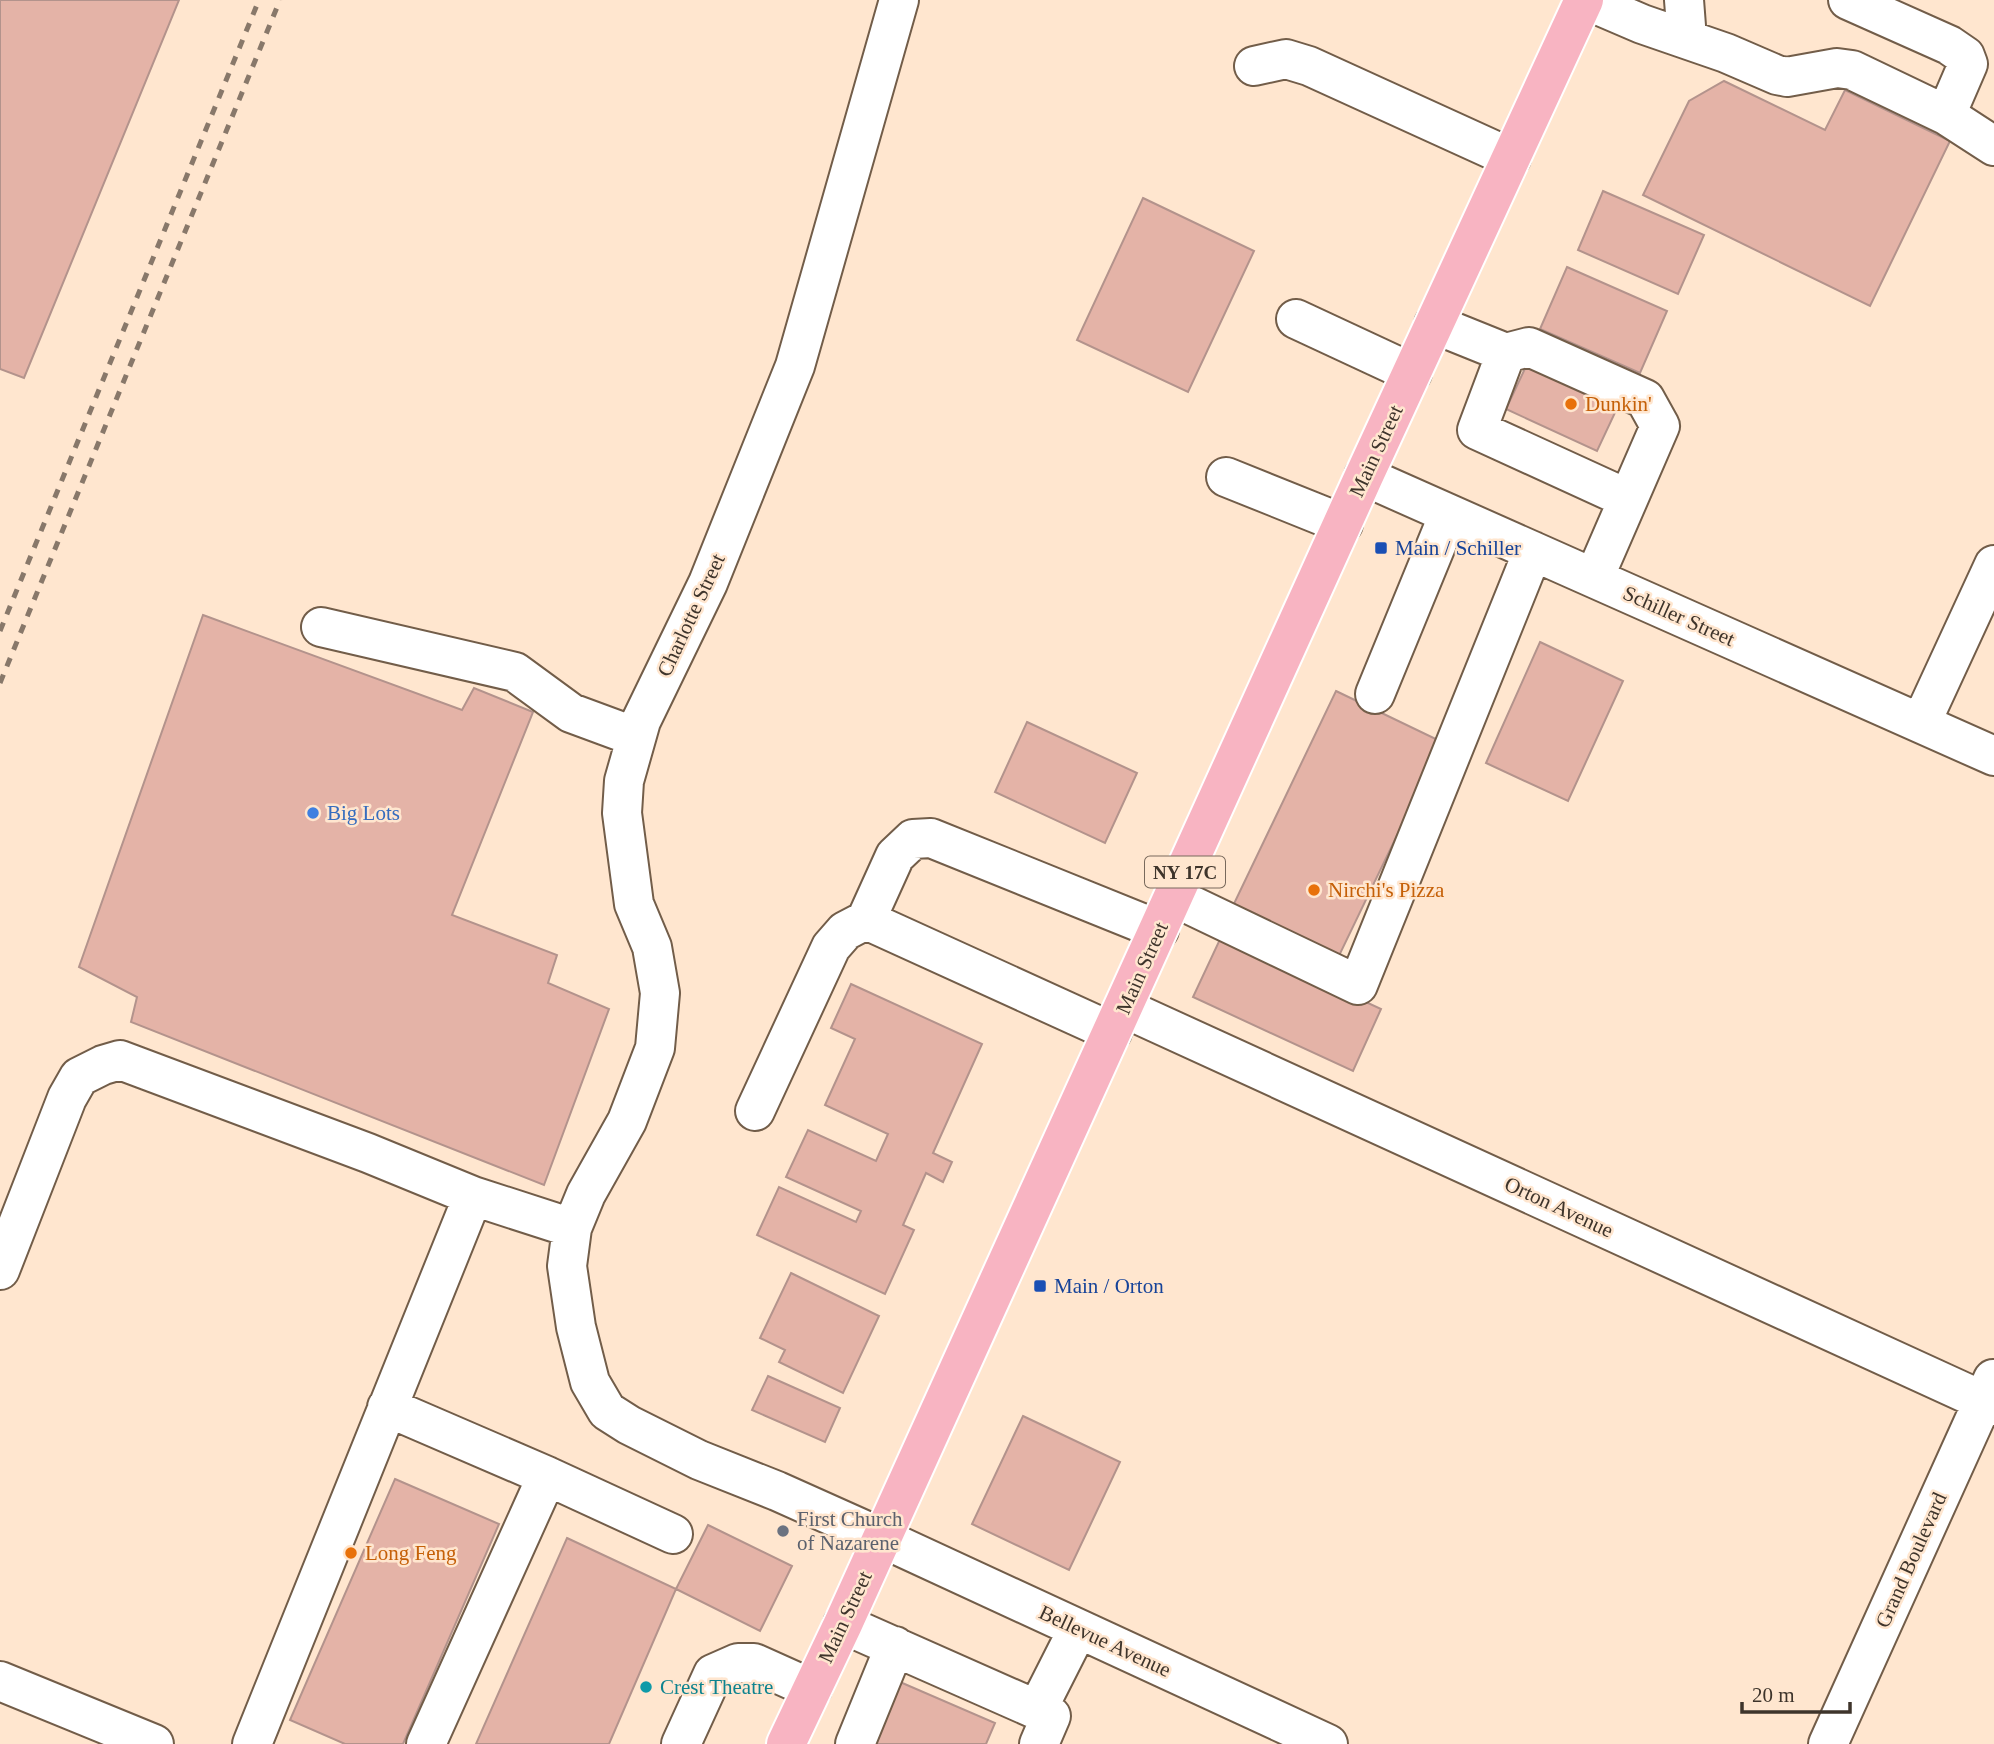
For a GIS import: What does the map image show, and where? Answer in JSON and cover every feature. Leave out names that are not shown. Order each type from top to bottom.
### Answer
[{"type":"main road","name":"Main Street","points":[[787,1744],[1434,324],[1585,0]]},
{"type":"street","name":"Charlotte Street","points":[[572,1228],[586,1194],[627,1121],[655,1048],[660,993],[652,947],[635,904],[622,813],[624,780],[641,721],[708,583],[795,366],[899,0]]},
{"type":"street","points":[[1585,0],[1777,75],[1787,77],[1837,68],[1852,70],[1946,114],[1994,146]]},
{"type":"street","points":[[1685,0],[1687,39]]},
{"type":"street","points":[[1848,0],[1949,45],[1965,56],[1968,64],[1946,114]]},
{"type":"street","points":[[1254,66],[1286,59],[1309,66],[1511,158]]},
{"type":"street","points":[[1296,319],[1412,373]]},
{"type":"street","points":[[1434,324],[1506,354],[1529,347],[1645,399],[1660,426],[1594,578]]},
{"type":"street","points":[[1506,354],[1478,430],[1628,499]]},
{"type":"street","points":[[1226,477],[1343,524]]},
{"type":"street","name":"Schiller Street","points":[[1364,477],[1994,756]]},
{"type":"street","points":[[1375,694],[1449,514]]},
{"type":"street","points":[[755,1111],[831,947],[845,930],[866,920],[895,856],[913,839],[930,838],[1166,913],[1358,985],[1533,551]]},
{"type":"street","points":[[1921,723],[1994,565]]},
{"type":"street","points":[[321,627],[515,672],[570,713],[636,737]]},
{"type":"street","name":"Orton Avenue","points":[[866,920],[1118,1020],[1990,1395]]},
{"type":"street","points":[[0,1270],[67,1098],[79,1077],[120,1060],[368,1153],[473,1196],[572,1228]]},
{"type":"street","points":[[252,1744],[473,1196]]},
{"type":"street","name":"Bellevue Avenue","points":[[572,1228],[567,1266],[576,1326],[590,1382],[607,1410],[629,1425],[699,1460],[882,1538],[1328,1744]]},
{"type":"street","name":"Grand Boulevard","points":[[1828,1744],[1990,1395]]},
{"type":"street","points":[[387,1407],[673,1534]]},
{"type":"street","points":[[426,1744],[547,1476]]},
{"type":"street","points":[[843,1624],[898,1648],[1034,1733],[1078,1629]]},
{"type":"street","points":[[855,1744],[898,1648]]},
{"type":"street","points":[[681,1744],[713,1674],[725,1668],[738,1663],[754,1664],[813,1689]]},
{"type":"street","points":[[0,1681],[154,1744]]},
{"type":"building","points":[[0,0],[179,0],[24,378],[0,369]]},
{"type":"building","points":[[1724,81],[1825,130],[1845,90],[1950,141],[1870,306],[1643,195],[1689,101]]},
{"type":"building","points":[[1603,191],[1704,235],[1678,294],[1578,250]]},
{"type":"building","points":[[1143,198],[1254,251],[1188,392],[1077,340]]},
{"type":"building","points":[[1567,267],[1667,311],[1640,373],[1540,329]]},
{"type":"building","points":[[1529,360],[1620,402],[1597,451],[1506,409]]},
{"type":"building","name":"Big Lots","points":[[203,615],[462,710],[474,688],[533,712],[452,915],[557,955],[548,983],[609,1009],[544,1185],[131,1022],[137,997],[79,967]]},
{"type":"building","points":[[1540,642],[1623,681],[1568,801],[1486,763]]},
{"type":"building","points":[[1336,691],[1442,742],[1336,962],[1230,912]]},
{"type":"building","points":[[1027,722],[1137,773],[1105,843],[995,792]]},
{"type":"building","points":[[1222,935],[1381,1009],[1353,1071],[1193,997]]},
{"type":"building","points":[[851,984],[982,1044],[933,1153],[952,1162],[943,1182],[926,1173],[903,1225],[914,1230],[885,1294],[757,1235],[779,1187],[856,1222],[861,1211],[786,1177],[808,1130],[876,1161],[888,1134],[825,1105],[855,1039],[831,1028]]},
{"type":"building","points":[[791,1273],[879,1316],[843,1393],[779,1362],[785,1350],[760,1338]]},
{"type":"building","points":[[768,1376],[840,1408],[825,1442],[752,1410]]},
{"type":"building","points":[[1023,1416],[1120,1462],[1069,1570],[972,1524]]},
{"type":"building","points":[[395,1479],[499,1524],[403,1744],[345,1744],[290,1720]]},
{"type":"building","points":[[708,1525],[792,1566],[760,1631],[676,1589]]},
{"type":"building","points":[[567,1538],[676,1589],[609,1744],[476,1744]]},
{"type":"building","points":[[900,1682],[995,1723],[986,1744],[873,1744]]},
{"type":"railway","points":[[0,631],[259,0]]},
{"type":"railway","points":[[0,683],[280,0]]},
{"type":"place","name":"Dunkin'","points":[[1571,404]]},
{"type":"place","name":"Main / Schiller","points":[[1381,548]]},
{"type":"place","name":"Big Lots","points":[[313,813]]},
{"type":"place","name":"Nirchi's Pizza","points":[[1314,890]]},
{"type":"place","name":"Main / Orton","points":[[1040,1286]]},
{"type":"place","name":"First Church of Nazarene","points":[[783,1531]]},
{"type":"place","name":"Long Feng","points":[[351,1553]]},
{"type":"place","name":"Crest Theatre","points":[[646,1687]]}]
